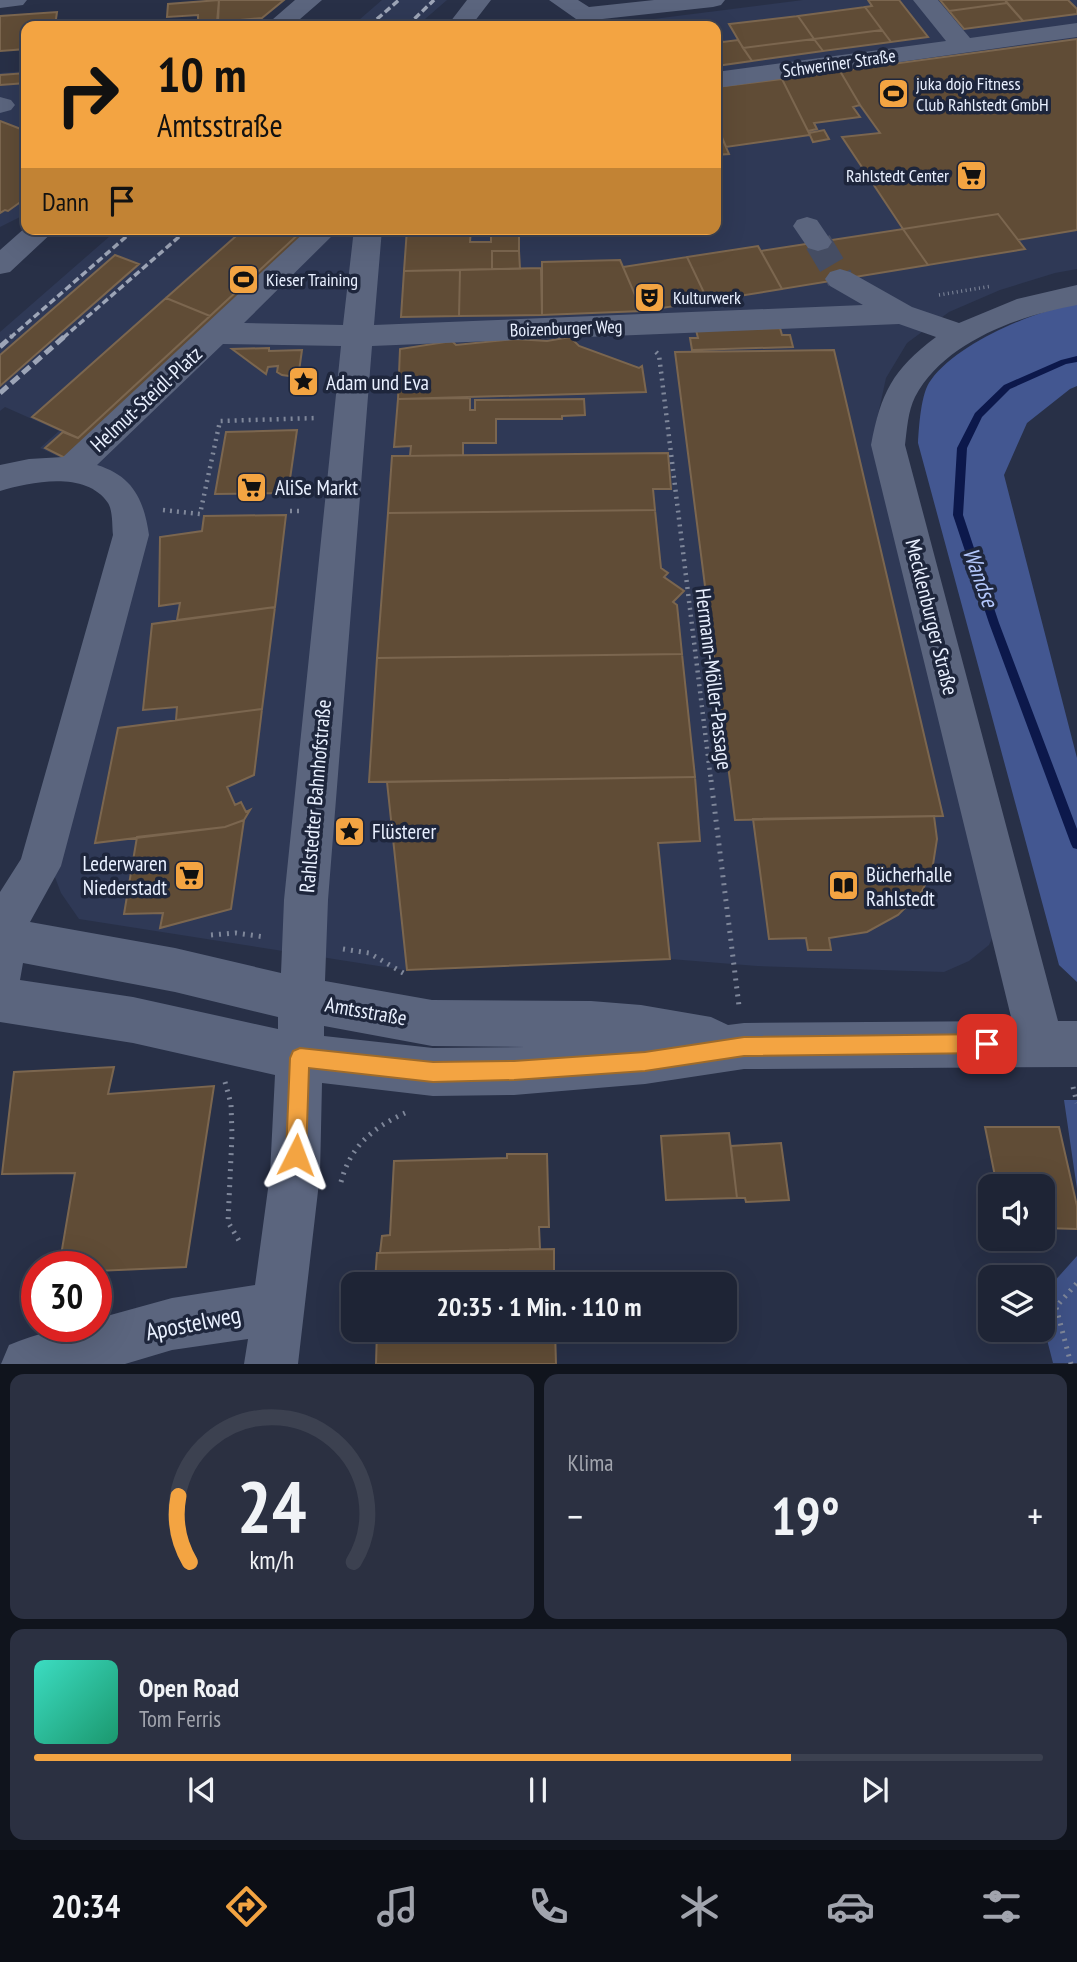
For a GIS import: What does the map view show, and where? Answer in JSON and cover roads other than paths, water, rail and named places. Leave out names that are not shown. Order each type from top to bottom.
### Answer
[{"type":"street","points":[[0,1],[15,0]]},
{"type":"street","points":[[283,21],[310,0]]},
{"type":"street","points":[[463,21],[479,0]]},
{"type":"street","points":[[561,0],[584,14],[713,0]]},
{"type":"street","points":[[925,0],[963,45]]},
{"type":"street","name":"Schweriner Straße","points":[[721,79],[1077,30]]},
{"type":"street","points":[[0,236],[21,225]]},
{"type":"street","points":[[0,265],[35,235]]},
{"type":"street","name":"Helmut-Steidl-Platz","points":[[76,465],[320,235]]},
{"type":"street","name":"Rahlstedter Bahnhofstraße","points":[[271,1363],[295,1174],[303,947],[367,235]]},
{"type":"street","name":"Boizenburger Weg","points":[[841,279],[901,314],[960,335]]},
{"type":"street","name":"Mecklenburger Straße","points":[[1059,1044],[888,445],[898,399],[917,369],[960,335],[1008,314],[1077,295]]},
{"type":"street","name":"Boizenburger Weg","points":[[358,336],[901,314]]},
{"type":"street","name":"Helmut-Steidl-Platz","points":[[216,332],[358,336]]},
{"type":"street","points":[[0,478],[34,471],[62,471],[88,475],[104,482],[120,494],[128,511],[131,536],[40,866],[13,910],[3,973]]},
{"type":"street","name":"Amtsstraße","points":[[3,973],[55,946],[175,970],[302,1000],[432,1023],[591,1024],[641,1028],[744,1046]]},
{"type":"street","name":"Amtsstraße","points":[[3,973],[133,1020],[300,1058],[433,1072],[514,1071],[645,1061],[744,1046],[1059,1044]]},
{"type":"street","name":"Apostelweg","points":[[28,1363],[172,1324],[279,1308]]},
{"type":"waterway","name":"Wandse","points":[[1077,359],[1007,387],[978,415],[962,448],[958,515],[994,623],[1077,844]]},
{"type":"tunnel","points":[[818,242],[840,279]]},
{"type":"railway","points":[[375,21],[399,0]]},
{"type":"railway","points":[[412,21],[434,0]]},
{"type":"railway","points":[[10,338],[128,235]]},
{"type":"railway","points":[[63,338],[181,235]]},
{"type":"railway","points":[[0,347],[12,336]]},
{"type":"railway","points":[[0,393],[65,336]]},
{"type":"place","name":"juka dojo Fitness Club Rahlstedt GmbH","points":[[893,93]]},
{"type":"place","name":"Rahlstedt Center","points":[[972,175]]},
{"type":"place","name":"Kieser Training","points":[[243,279]]},
{"type":"place","name":"Kulturwerk","points":[[650,297]]},
{"type":"place","name":"Adam und Eva","points":[[303,382]]},
{"type":"place","name":"AliSe Markt","points":[[252,487]]},
{"type":"place","name":"Flüsterer","points":[[349,831]]},
{"type":"place","name":"Lederwaren Niederstadt","points":[[190,875]]},
{"type":"place","name":"Bücherhalle Rahlstedt","points":[[843,886]]}]
